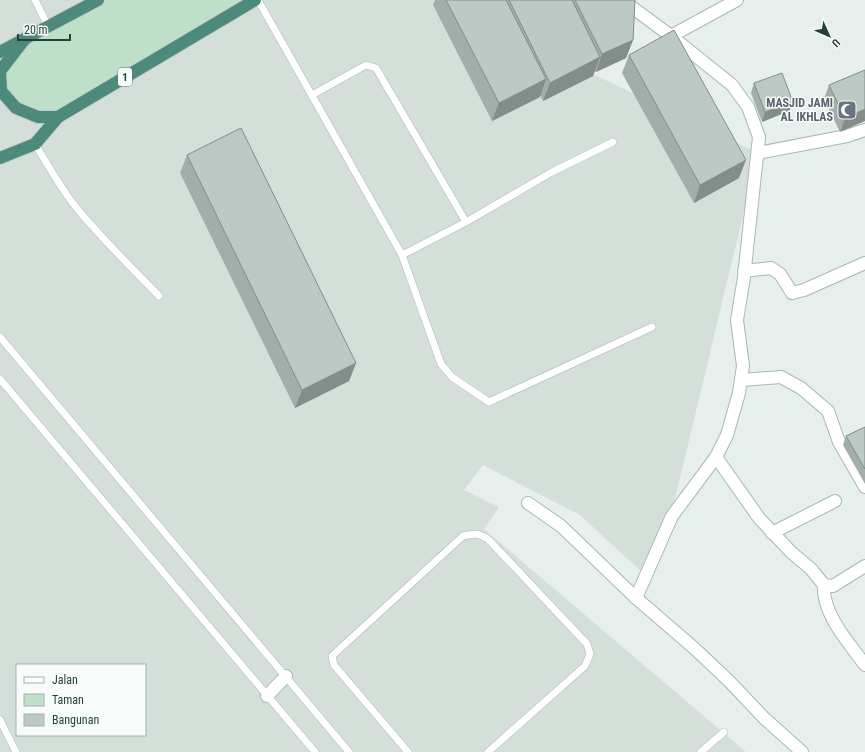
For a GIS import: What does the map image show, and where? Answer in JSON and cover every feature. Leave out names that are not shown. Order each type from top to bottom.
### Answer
[{"type":"highway","points":[[0,52],[98,0]]},
{"type":"highway","name":"1","points":[[0,158],[36,144],[58,117],[254,0]]},
{"type":"highway","points":[[24,40],[0,71],[1,92],[16,108],[38,117],[58,117]]},
{"type":"street","points":[[622,0],[671,36],[732,85],[748,107],[760,137],[737,320],[742,366],[739,393],[727,435],[716,457],[672,516],[636,598]]},
{"type":"street","points":[[671,36],[738,0]]},
{"type":"street","points":[[758,153],[846,136],[865,130]]},
{"type":"street","points":[[744,271],[771,268],[780,274],[792,293],[804,290],[865,262]]},
{"type":"street","points":[[741,380],[781,378],[801,388],[828,411],[839,442],[865,487]]},
{"type":"street","points":[[716,457],[748,504],[772,533],[811,569],[824,585],[824,600],[833,618],[865,665]]},
{"type":"street","points":[[772,533],[835,501]]},
{"type":"street","points":[[528,503],[561,526],[636,598],[694,648],[729,681],[764,718],[802,752]]},
{"type":"street","points":[[824,585],[833,586],[865,566]]},
{"type":"street","points":[[267,696],[286,676]]},
{"type":"lane","points":[[35,0],[48,26]]},
{"type":"lane","points":[[258,0],[402,254],[441,364],[452,377],[489,402],[652,327]]},
{"type":"lane","points":[[312,96],[366,65],[376,68],[466,222]]},
{"type":"lane","points":[[402,254],[466,222],[552,172],[613,142]]},
{"type":"lane","points":[[36,144],[53,174],[75,206],[97,232],[159,296]]},
{"type":"lane","points":[[0,337],[349,752]]},
{"type":"lane","points":[[0,380],[315,752]]},
{"type":"lane","points":[[408,752],[334,665],[332,656],[463,536],[474,533],[481,534],[494,546],[587,644],[590,654],[585,666],[488,752]]},
{"type":"lane","points":[[0,720],[16,752]]},
{"type":"lane","points":[[702,752],[724,732]]},
{"type":"shaded area","points":[[0,0],[438,0],[758,153],[667,532],[645,575],[580,515],[483,465],[464,490],[499,507],[484,529],[746,752],[0,752]]},
{"type":"green space","points":[[98,0],[255,0],[58,117],[38,117],[1,91],[0,71],[24,40]]},
{"type":"building","points":[[446,0],[506,0],[546,79],[499,103]]},
{"type":"building","points":[[509,0],[572,0],[600,57],[550,83]]},
{"type":"building","points":[[575,0],[635,0],[633,40],[602,54]]},
{"type":"building","points":[[674,30],[746,160],[700,185],[629,55]]},
{"type":"building","points":[[865,70],[865,109],[845,118],[829,85]]},
{"type":"building","points":[[782,73],[793,102],[765,112],[754,83]]},
{"type":"building","points":[[241,128],[356,363],[302,390],[187,155]]},
{"type":"building","points":[[865,427],[865,469],[846,436]]},
{"type":"place","name":"MASJID JAMI AL IKHLAS","points":[[847,110]]}]
